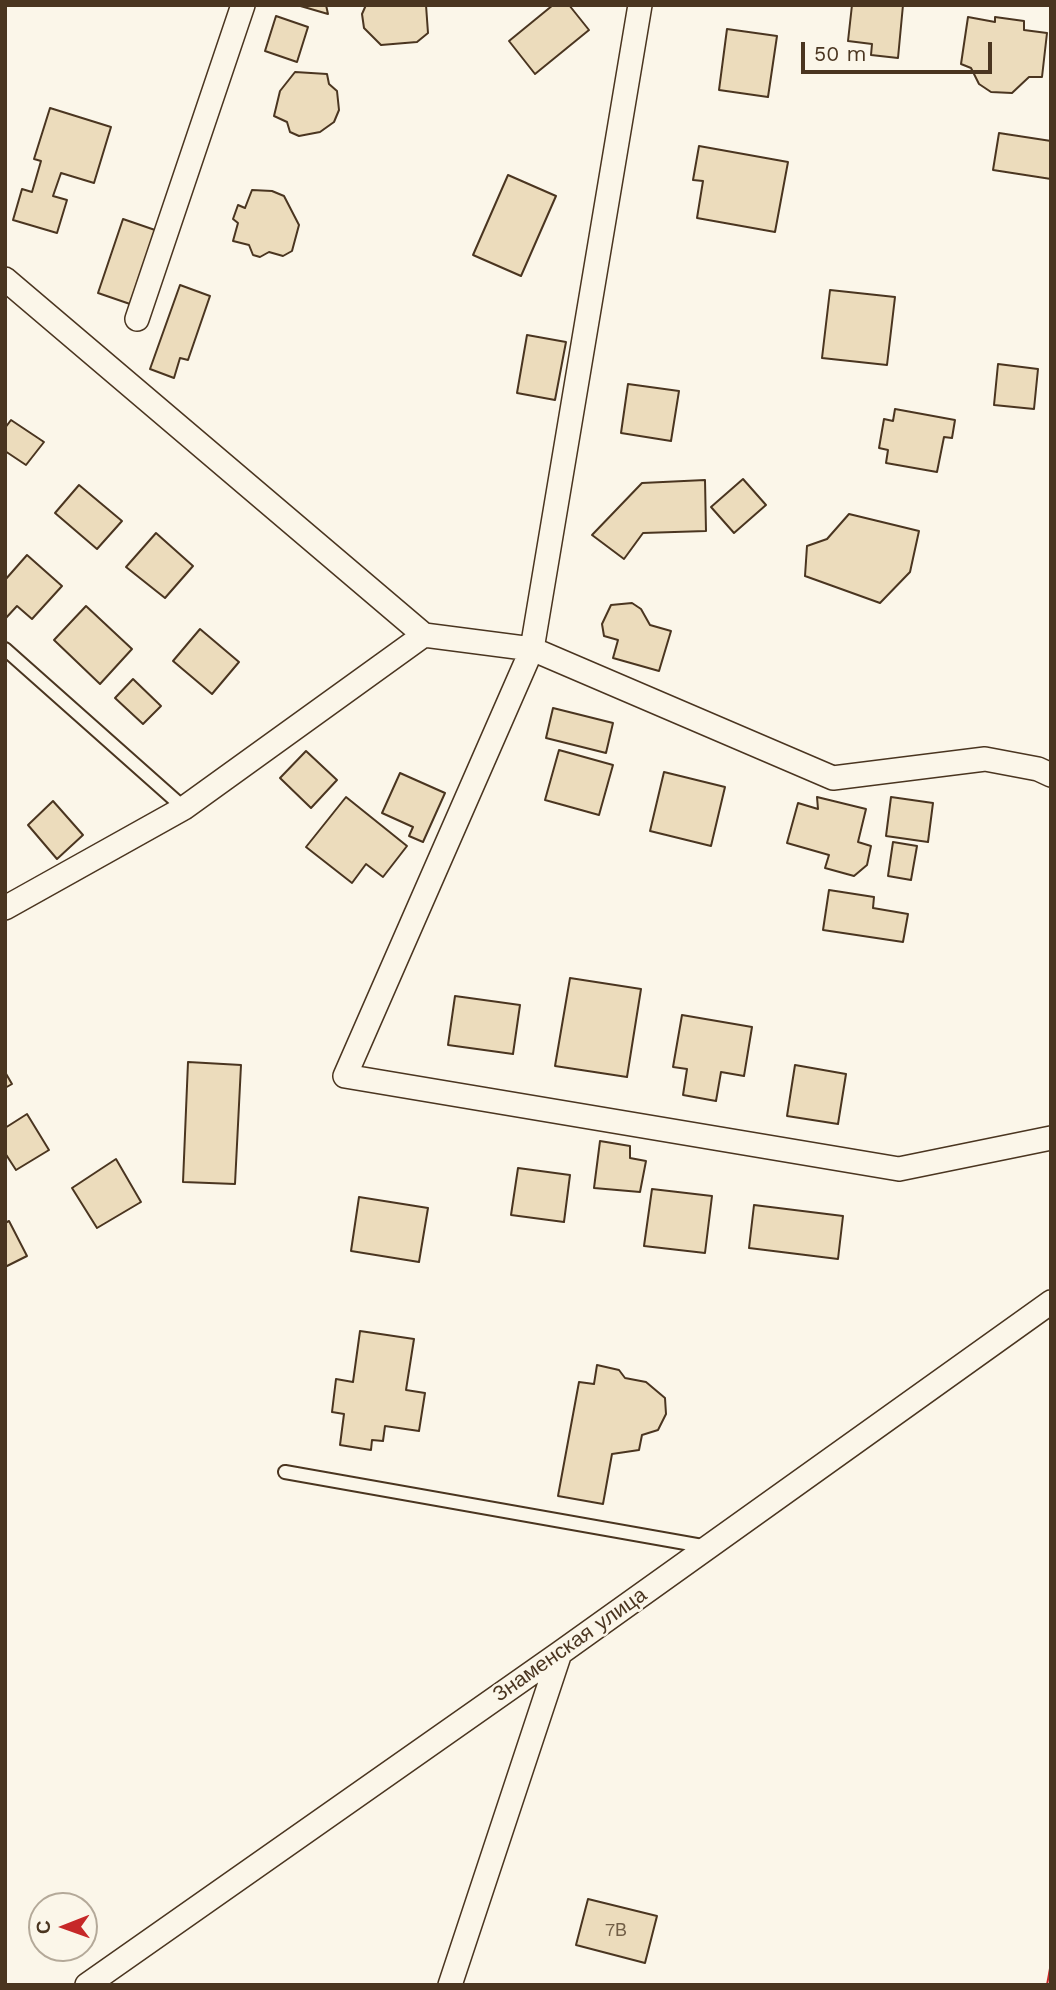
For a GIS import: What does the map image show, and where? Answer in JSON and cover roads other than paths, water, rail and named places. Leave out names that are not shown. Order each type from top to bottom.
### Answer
[{"type":"street","points":[[137,319],[243,5]]},
{"type":"street","points":[[640,5],[532,649],[345,1076],[899,1169],[1051,1138]]},
{"type":"street","points":[[5,279],[424,635],[532,649],[833,778],[985,758],[1038,769],[1051,775]]},
{"type":"street","points":[[5,908],[184,808],[424,635]]},
{"type":"street","name":"Знаменская улица","points":[[87,1985],[560,1653],[1051,1302]]},
{"type":"street","points":[[450,1985],[560,1653]]},
{"type":"lane","points":[[5,649],[184,808]]},
{"type":"lane","points":[[285,1472],[708,1547]]}]
